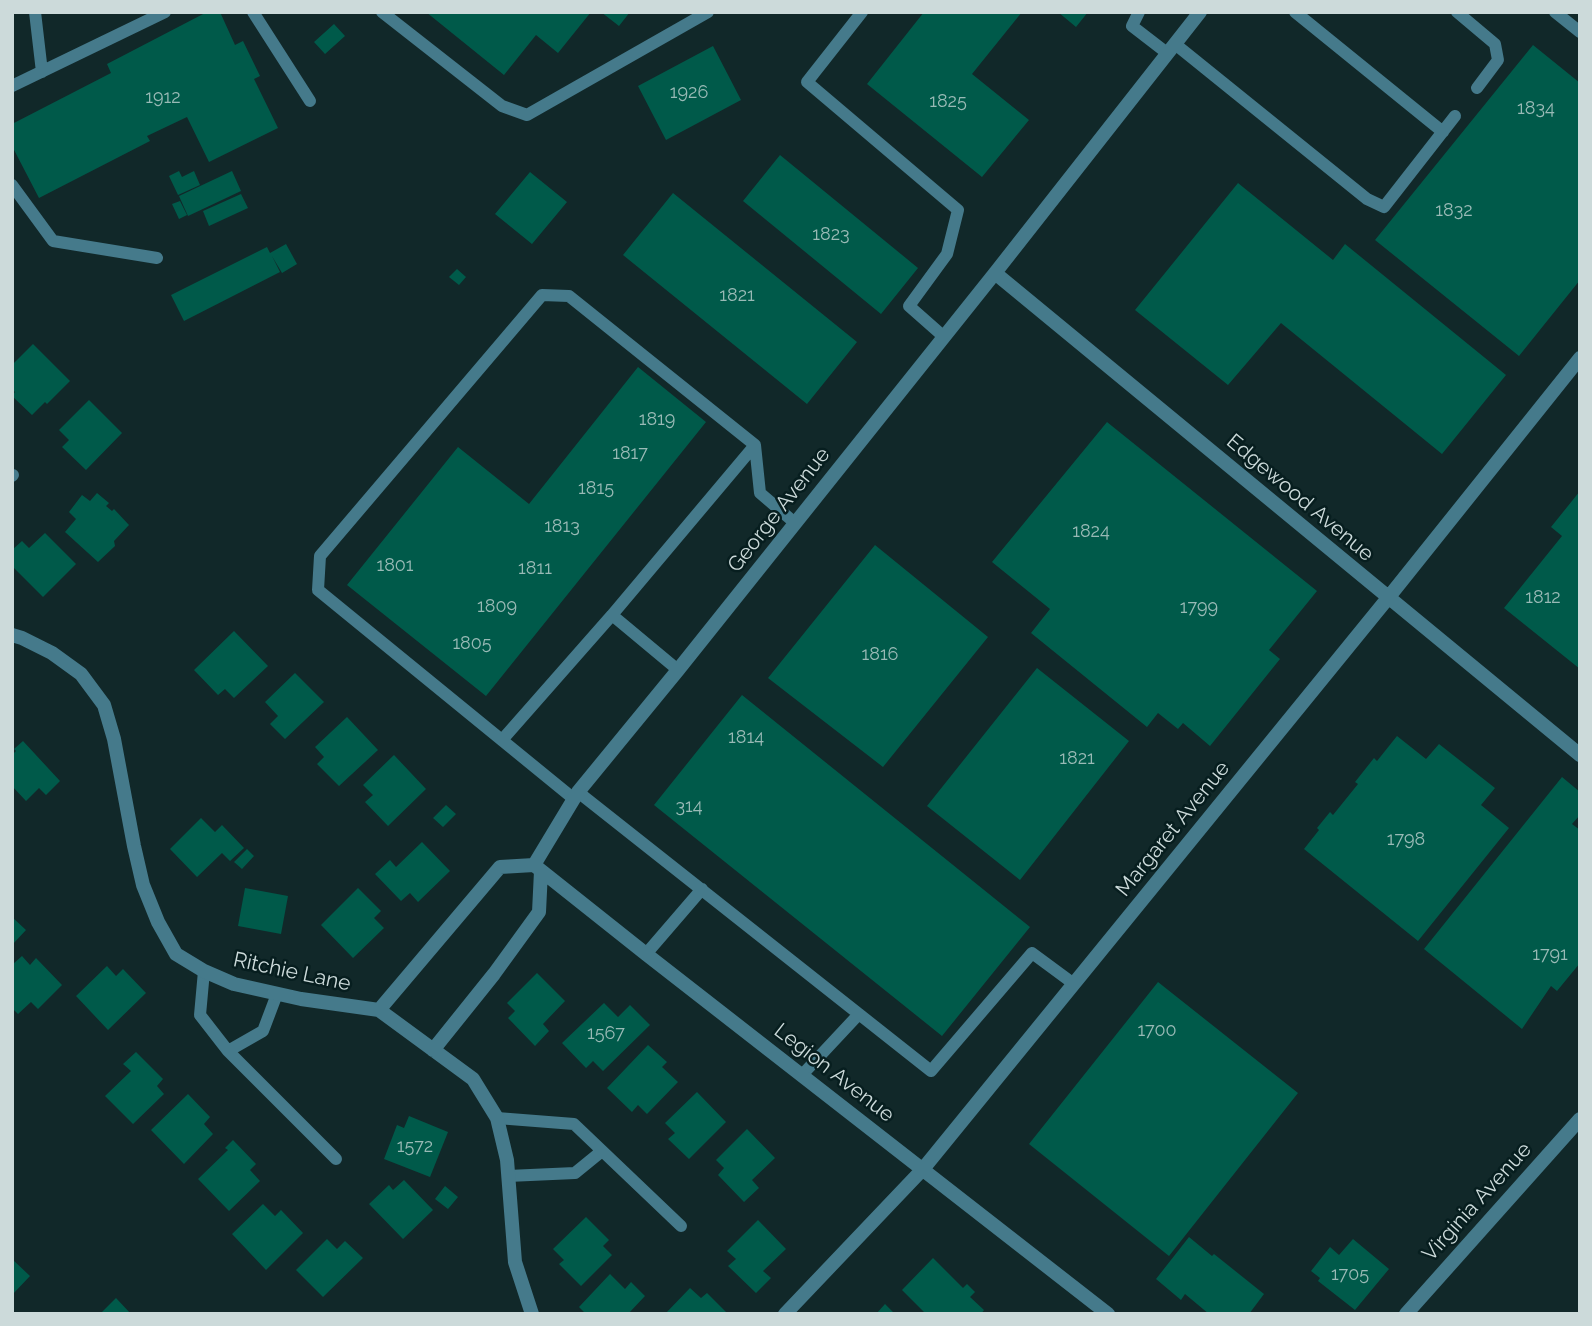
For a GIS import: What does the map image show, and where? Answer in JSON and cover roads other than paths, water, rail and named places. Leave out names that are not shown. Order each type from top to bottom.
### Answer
[{"type":"street","name":"George Avenue","points":[[538,868],[576,796],[995,273],[1200,12]]},
{"type":"street","name":"Edgewood Avenue","points":[[995,273],[1580,755]]},
{"type":"street","name":"Margaret Avenue","points":[[785,1314],[923,1169],[1580,358]]},
{"type":"street","name":"Ritchie Lane","points":[[12,635],[52,653],[81,674],[104,705],[114,739],[143,885],[158,922],[176,954],[204,971],[234,984],[301,999],[379,1010],[473,1079],[496,1118],[507,1160],[515,1262],[533,1314]]},
{"type":"street","points":[[379,1010],[500,867],[538,868],[539,912],[494,974],[433,1049]]},
{"type":"street","name":"Legion Avenue","points":[[538,868],[1108,1314]]},
{"type":"street","name":"Virginia Avenue","points":[[1406,1314],[1580,1119]]},
{"type":"lane","points":[[35,12],[41,72]]},
{"type":"lane","points":[[12,86],[165,12]]},
{"type":"lane","points":[[253,12],[310,101]]},
{"type":"lane","points":[[382,12],[502,106],[527,116],[702,14]]},
{"type":"lane","points":[[862,12],[807,82],[958,210],[947,254],[909,306],[943,336]]},
{"type":"lane","points":[[1139,12],[1132,26],[1171,48],[1367,199],[1384,207],[1455,116]]},
{"type":"lane","points":[[1295,12],[1443,132]]},
{"type":"lane","points":[[1457,12],[1495,44],[1499,60],[1477,88]]},
{"type":"lane","points":[[1555,12],[1580,32]]},
{"type":"lane","points":[[12,185],[53,241],[157,258]]},
{"type":"lane","points":[[795,523],[760,493],[755,445],[569,296],[541,295],[320,556],[318,590],[502,740],[702,889],[931,1071],[1032,953],[1074,984]]},
{"type":"lane","points":[[502,740],[612,615],[755,445]]},
{"type":"lane","points":[[612,615],[678,670]]},
{"type":"lane","points":[[646,954],[702,889]]},
{"type":"lane","points":[[204,971],[200,1015],[228,1052],[336,1159]]},
{"type":"lane","points":[[228,1052],[263,1031],[277,994]]},
{"type":"lane","points":[[802,1075],[859,1014]]},
{"type":"lane","points":[[496,1118],[574,1124],[681,1226]]},
{"type":"lane","points":[[508,1176],[575,1173],[602,1151]]}]
